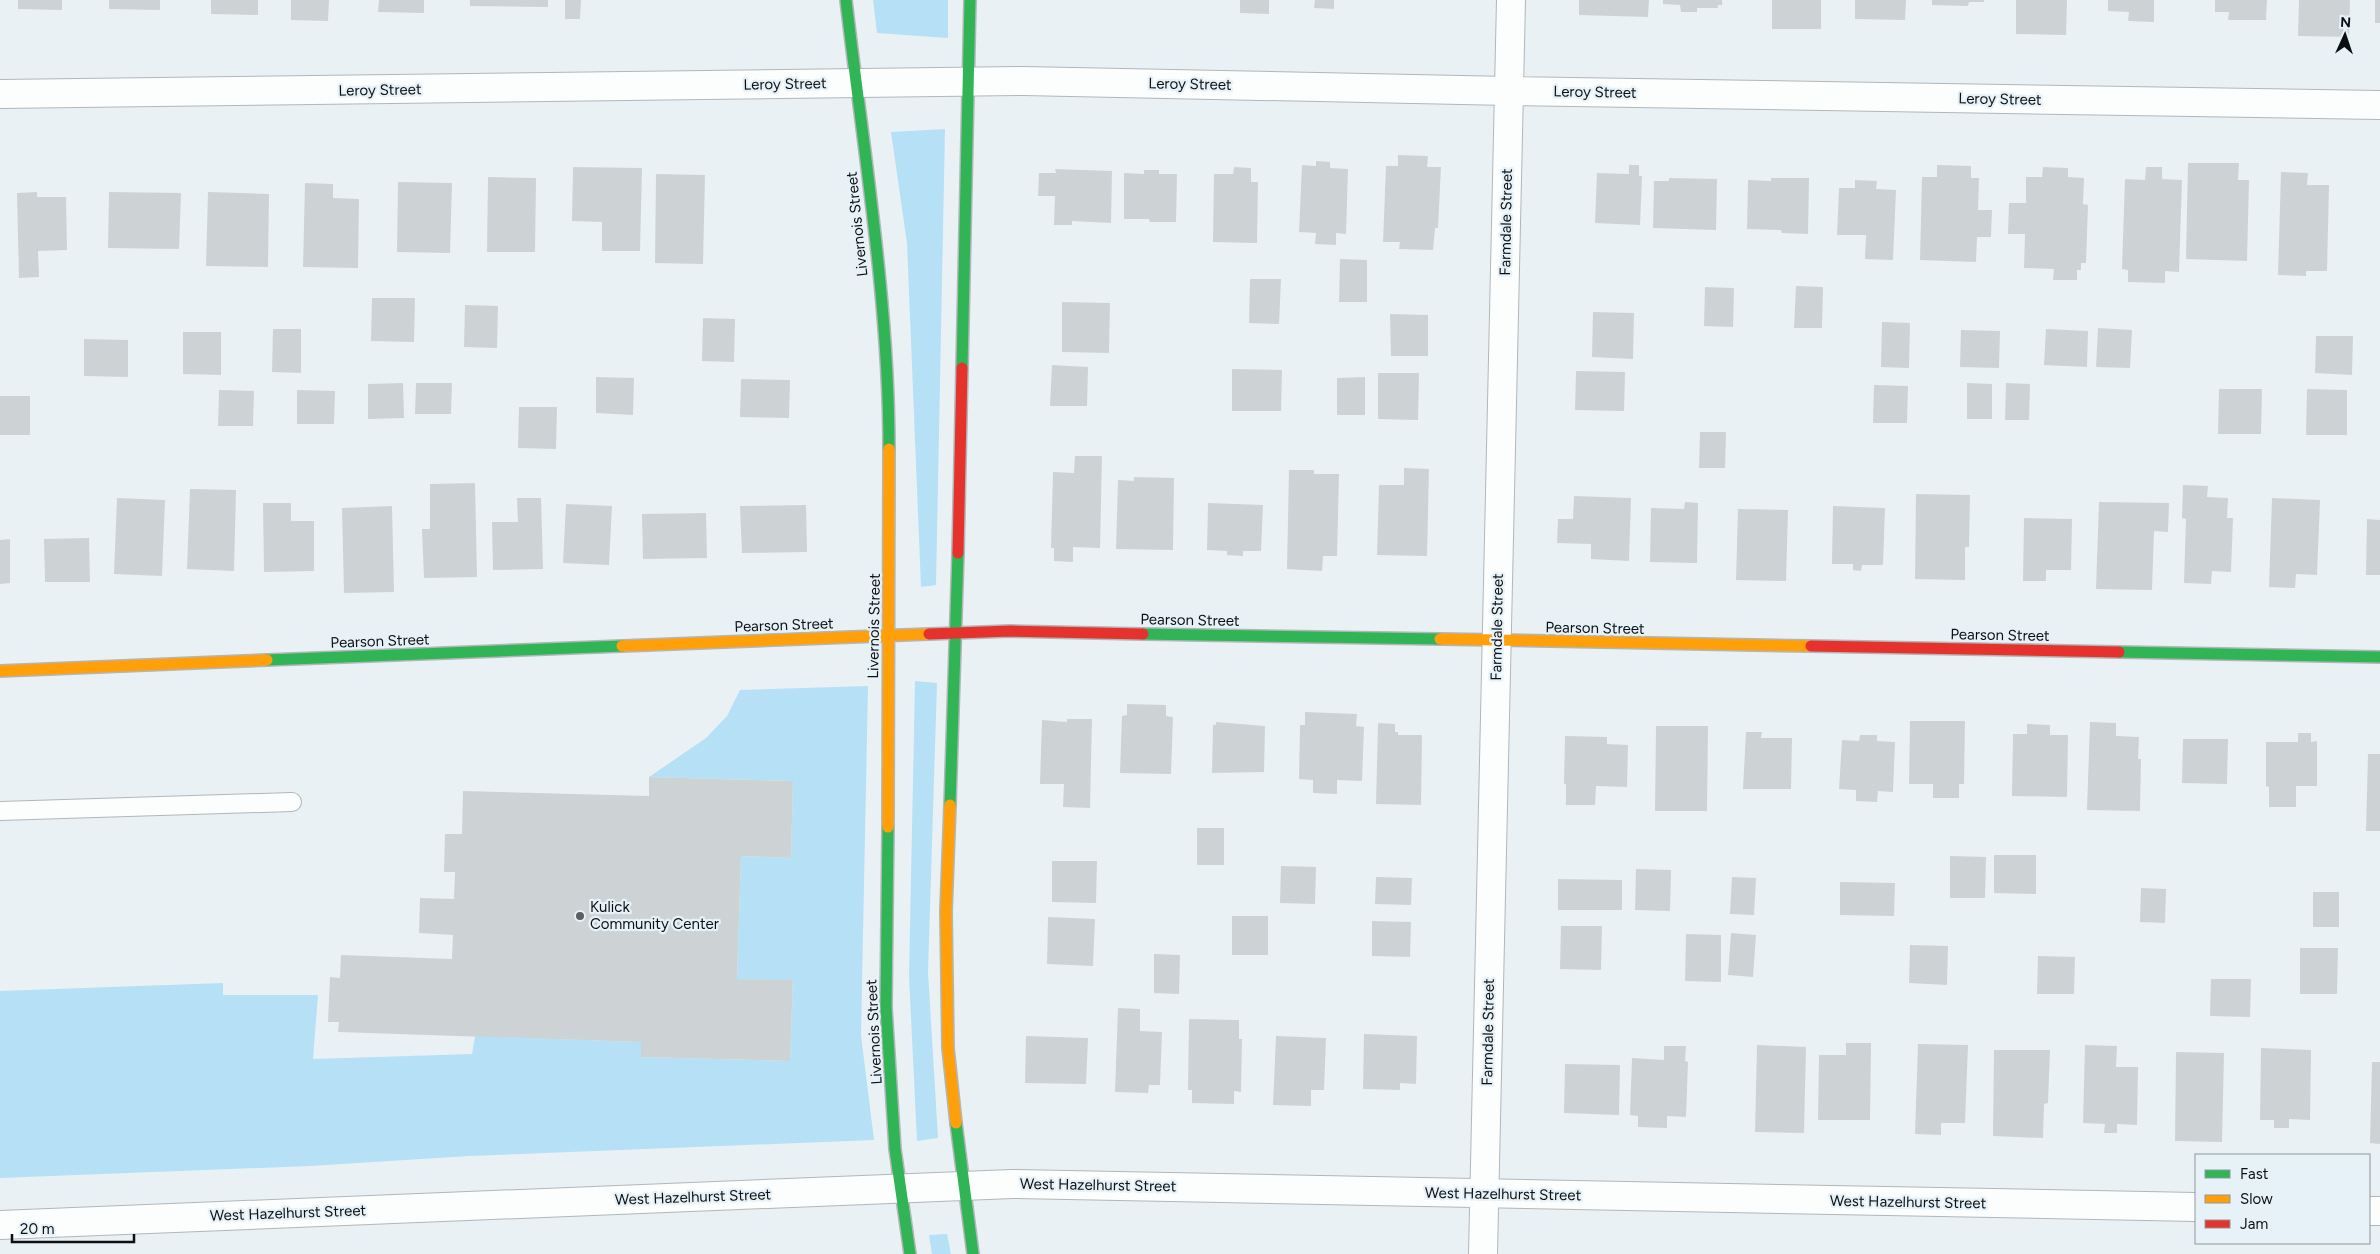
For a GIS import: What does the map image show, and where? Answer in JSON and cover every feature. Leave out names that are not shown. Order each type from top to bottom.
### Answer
[{"type":"street","name":"Livernois Street","points":[[846,0],[889,391],[886,1007],[900,1189],[910,1254]]},
{"type":"street","points":[[970,0],[956,634],[946,911],[948,1048],[973,1254]]},
{"type":"street","name":"Farmdale Street","points":[[1483,1254],[1511,0]]},
{"type":"street","name":"Leroy Street","points":[[0,94],[969,81],[1509,92],[2380,105]]},
{"type":"street","name":"Pearson Street","points":[[0,670],[1038,631],[2380,658]]},
{"type":"street","name":"West Hazelhurst Street","points":[[0,1225],[900,1189],[963,1184],[2195,1207]]},
{"type":"lane","points":[[0,810],[292,802]]},
{"type":"shaded area","points":[[873,0],[948,0],[948,38],[877,33]]},
{"type":"shaded area","points":[[945,129],[936,585],[921,587],[907,243],[891,132]]},
{"type":"shaded area","points":[[915,681],[937,683],[928,972],[938,1138],[917,1141],[909,977]]},
{"type":"shaded area","points":[[868,686],[861,1035],[874,1140],[469,1156],[310,1166],[0,1178],[0,991],[223,983],[223,995],[318,995],[313,1059],[472,1054],[475,1036],[641,1042],[641,1057],[790,1061],[793,981],[737,979],[741,856],[791,858],[793,781],[649,777],[706,738],[727,716],[740,690]]},
{"type":"shaded area","points":[[947,1234],[951,1254],[932,1254],[929,1235]]},
{"type":"building","points":[[18,0],[62,0],[62,10],[18,9]]},
{"type":"building","points":[[109,0],[160,0],[160,10],[109,9]]},
{"type":"building","points":[[211,0],[258,0],[258,15],[211,14]]},
{"type":"building","points":[[291,0],[329,0],[328,21],[291,20]]},
{"type":"building","points":[[379,0],[424,0],[424,13],[378,12]]},
{"type":"building","points":[[470,0],[548,0],[548,7],[470,6]]},
{"type":"building","points":[[565,0],[581,0],[580,19],[565,19]]},
{"type":"building","points":[[1240,0],[1269,0],[1269,14],[1240,13]]},
{"type":"building","points":[[1315,0],[1334,0],[1334,9],[1314,8]]},
{"type":"building","points":[[1579,0],[1649,0],[1648,17],[1579,15]]},
{"type":"building","points":[[1663,0],[1722,0],[1722,5],[1718,5],[1718,8],[1697,8],[1697,12],[1681,12],[1680,5],[1663,4]]},
{"type":"building","points":[[1772,0],[1821,0],[1821,29],[1772,29]]},
{"type":"building","points":[[1855,0],[1906,0],[1905,20],[1855,19]]},
{"type":"building","points":[[1932,0],[1984,0],[1984,2],[1969,2],[1968,6],[1932,5]]},
{"type":"building","points":[[2016,0],[2067,0],[2066,35],[2016,34]]},
{"type":"building","points":[[2108,0],[2154,0],[2154,22],[2128,21],[2129,12],[2108,11]]},
{"type":"building","points":[[2215,0],[2267,0],[2266,20],[2228,20],[2229,12],[2215,12]]},
{"type":"building","points":[[2299,0],[2350,0],[2349,37],[2298,36]]},
{"type":"building","points":[[2375,0],[2380,0],[2380,23],[2375,23]]},
{"type":"building","points":[[1398,155],[1428,156],[1427,167],[1441,167],[1438,228],[1435,228],[1433,250],[1399,249],[1400,242],[1383,242],[1386,166],[1398,166]]},
{"type":"building","points":[[1316,161],[1330,162],[1330,168],[1348,169],[1346,234],[1336,233],[1336,245],[1315,244],[1316,233],[1299,232],[1302,165],[1316,166]]},
{"type":"building","points":[[2188,163],[2239,163],[2238,180],[2249,180],[2247,261],[2186,259]]},
{"type":"building","points":[[1629,165],[1639,165],[1639,176],[1642,176],[1640,225],[1595,223],[1597,173],[1629,174]]},
{"type":"building","points":[[1937,165],[1971,166],[1971,178],[1979,178],[1978,210],[1992,210],[1991,237],[1977,237],[1976,262],[1920,260],[1922,177],[1937,177]]},
{"type":"building","points":[[573,167],[642,168],[640,251],[602,251],[602,222],[572,221]]},
{"type":"building","points":[[1234,167],[1251,168],[1251,182],[1258,182],[1257,243],[1213,242],[1214,174],[1233,174]]},
{"type":"building","points":[[2043,167],[2068,168],[2068,177],[2084,178],[2083,204],[2088,205],[2086,263],[2081,263],[2081,270],[2077,270],[2077,280],[2053,280],[2054,269],[2024,268],[2025,234],[2008,234],[2009,203],[2026,203],[2026,177],[2042,177]]},
{"type":"building","points":[[2146,167],[2162,167],[2162,179],[2182,180],[2179,272],[2165,271],[2165,283],[2128,282],[2128,270],[2122,269],[2125,179],[2145,180]]},
{"type":"building","points":[[1055,169],[1112,171],[1111,223],[1072,221],[1072,225],[1054,225],[1055,196],[1038,196],[1039,173],[1056,173]]},
{"type":"building","points":[[1144,170],[1159,170],[1159,174],[1177,174],[1176,222],[1124,219],[1124,173],[1144,174]]},
{"type":"building","points":[[2281,172],[2308,173],[2307,185],[2329,185],[2327,271],[2306,271],[2306,276],[2278,275]]},
{"type":"building","points":[[656,174],[705,175],[703,264],[655,263]]},
{"type":"building","points":[[488,177],[536,178],[535,252],[487,252]]},
{"type":"building","points":[[1669,178],[1717,179],[1716,230],[1653,228],[1654,181],[1669,181]]},
{"type":"building","points":[[1771,178],[1809,178],[1808,234],[1782,233],[1781,230],[1747,229],[1748,180],[1771,181]]},
{"type":"building","points":[[1855,180],[1877,181],[1876,189],[1896,190],[1893,260],[1865,259],[1866,235],[1837,235],[1839,188],[1855,188]]},
{"type":"building","points":[[398,182],[452,183],[450,253],[397,252]]},
{"type":"building","points":[[305,183],[333,184],[333,198],[359,199],[358,268],[303,267]]},
{"type":"building","points":[[37,192],[37,197],[66,197],[67,250],[38,251],[39,277],[19,278],[17,193]]},
{"type":"building","points":[[109,192],[181,193],[179,249],[108,248]]},
{"type":"building","points":[[208,192],[269,194],[268,267],[206,266]]},
{"type":"building","points":[[1340,259],[1367,260],[1367,302],[1339,302]]},
{"type":"building","points":[[1250,279],[1281,279],[1279,324],[1249,323]]},
{"type":"building","points":[[1796,286],[1823,287],[1822,328],[1794,328]]},
{"type":"building","points":[[1705,287],[1734,288],[1733,327],[1704,326]]},
{"type":"building","points":[[372,298],[415,298],[414,342],[371,341]]},
{"type":"building","points":[[1062,302],[1110,303],[1109,353],[1062,352]]},
{"type":"building","points":[[465,305],[498,306],[497,348],[464,347]]},
{"type":"building","points":[[1593,312],[1634,313],[1633,359],[1592,357]]},
{"type":"building","points":[[1390,314],[1428,315],[1428,356],[1391,356]]},
{"type":"building","points":[[703,318],[735,319],[734,362],[702,361]]},
{"type":"building","points":[[1882,322],[1910,323],[1909,368],[1881,367]]},
{"type":"building","points":[[2098,328],[2132,330],[2130,368],[2096,367]]},
{"type":"building","points":[[273,329],[301,329],[301,373],[272,372]]},
{"type":"building","points":[[2046,329],[2088,331],[2087,367],[2044,365]]},
{"type":"building","points":[[1961,330],[2000,331],[1999,368],[1960,367]]},
{"type":"building","points":[[183,332],[221,332],[221,375],[183,374]]},
{"type":"building","points":[[2316,336],[2353,336],[2352,375],[2315,373]]},
{"type":"building","points":[[84,339],[128,340],[128,377],[84,376]]},
{"type":"building","points":[[1052,365],[1088,367],[1087,406],[1050,406]]},
{"type":"building","points":[[1232,369],[1282,370],[1281,411],[1232,411]]},
{"type":"building","points":[[1576,371],[1625,372],[1624,411],[1575,410]]},
{"type":"building","points":[[1378,373],[1419,373],[1418,420],[1378,419]]},
{"type":"building","points":[[596,377],[634,378],[633,415],[596,413]]},
{"type":"building","points":[[1365,377],[1365,415],[1337,415],[1337,378]]},
{"type":"building","points":[[741,379],[790,380],[789,418],[740,417]]},
{"type":"building","points":[[403,383],[404,418],[368,419],[368,384]]},
{"type":"building","points":[[416,383],[452,383],[451,414],[415,414]]},
{"type":"building","points":[[1967,383],[1992,384],[1992,419],[1967,419]]},
{"type":"building","points":[[2006,383],[2030,384],[2029,420],[2005,420]]},
{"type":"building","points":[[1874,385],[1908,386],[1907,423],[1873,423]]},
{"type":"building","points":[[2219,389],[2262,389],[2261,434],[2218,434]]},
{"type":"building","points":[[2307,389],[2347,390],[2347,435],[2306,435]]},
{"type":"building","points":[[219,390],[254,391],[253,426],[218,426]]},
{"type":"building","points":[[297,390],[335,391],[334,424],[297,424]]},
{"type":"building","points":[[0,396],[30,396],[30,435],[0,435]]},
{"type":"building","points":[[519,407],[557,407],[556,449],[518,448]]},
{"type":"building","points":[[1700,432],[1726,432],[1725,468],[1699,468]]},
{"type":"building","points":[[1075,456],[1102,456],[1100,548],[1073,547],[1073,562],[1054,561],[1054,548],[1051,548],[1053,472],[1074,473]]},
{"type":"building","points":[[1404,468],[1429,469],[1427,556],[1377,555],[1379,485],[1404,485]]},
{"type":"building","points":[[1289,470],[1314,470],[1314,474],[1339,474],[1337,556],[1323,556],[1322,571],[1287,569]]},
{"type":"building","points":[[1134,477],[1174,478],[1173,550],[1116,549],[1118,480],[1134,481]]},
{"type":"building","points":[[475,483],[477,577],[424,578],[422,529],[430,529],[430,484]]},
{"type":"building","points":[[2183,485],[2208,486],[2207,497],[2228,498],[2227,518],[2233,518],[2231,572],[2212,571],[2211,584],[2184,583],[2186,519],[2182,518]]},
{"type":"building","points":[[190,489],[236,490],[234,571],[187,569]]},
{"type":"building","points":[[1916,494],[1970,495],[1969,547],[1965,547],[1965,580],[1915,579]]},
{"type":"building","points":[[1574,496],[1631,498],[1629,561],[1591,559],[1591,544],[1557,543],[1558,519],[1573,519]]},
{"type":"building","points":[[117,498],[165,500],[162,576],[114,574]]},
{"type":"building","points":[[517,498],[541,498],[543,569],[493,570],[492,522],[518,522]]},
{"type":"building","points":[[2272,498],[2320,500],[2317,575],[2296,574],[2295,588],[2269,587]]},
{"type":"building","points":[[1685,502],[1698,503],[1697,563],[1650,562],[1651,508],[1684,509]]},
{"type":"building","points":[[2099,502],[2169,503],[2168,532],[2154,531],[2152,590],[2096,589]]},
{"type":"building","points":[[263,503],[291,503],[291,521],[314,521],[314,571],[264,572]]},
{"type":"building","points":[[1208,503],[1263,505],[1261,551],[1243,551],[1243,556],[1227,555],[1227,551],[1207,550]]},
{"type":"building","points":[[566,504],[612,506],[609,565],[563,563]]},
{"type":"building","points":[[806,505],[807,552],[742,553],[740,506]]},
{"type":"building","points":[[392,506],[394,592],[344,593],[342,508]]},
{"type":"building","points":[[1833,506],[1885,508],[1883,565],[1862,565],[1861,571],[1853,570],[1853,564],[1832,564]]},
{"type":"building","points":[[1738,509],[1788,510],[1786,581],[1736,580]]},
{"type":"building","points":[[706,513],[707,558],[643,559],[642,514]]},
{"type":"building","points":[[2024,518],[2072,519],[2071,570],[2046,570],[2046,581],[2023,581]]},
{"type":"building","points":[[2367,519],[2380,520],[2380,575],[2366,575]]},
{"type":"building","points":[[89,538],[90,582],[45,582],[44,539]]},
{"type":"building","points":[[10,539],[10,583],[0,584],[0,540]]},
{"type":"building","points":[[1127,704],[1166,705],[1166,716],[1173,717],[1171,774],[1120,773],[1122,716],[1127,715]]},
{"type":"building","points":[[1305,712],[1357,714],[1356,726],[1364,727],[1362,781],[1337,780],[1337,794],[1313,793],[1313,780],[1299,779],[1300,725],[1305,725]]},
{"type":"building","points":[[1067,719],[1092,719],[1090,808],[1063,807],[1064,784],[1040,784],[1042,720],[1067,722]]},
{"type":"building","points":[[1910,721],[1965,721],[1964,784],[1959,784],[1959,798],[1933,798],[1933,784],[1909,784]]},
{"type":"building","points":[[1216,722],[1265,726],[1264,772],[1212,773],[1213,725],[1216,725]]},
{"type":"building","points":[[2090,722],[2116,723],[2116,736],[2139,737],[2138,759],[2141,759],[2140,811],[2087,810]]},
{"type":"building","points":[[1378,723],[1395,724],[1395,732],[1398,732],[1398,735],[1422,735],[1421,805],[1376,804]]},
{"type":"building","points":[[2027,724],[2050,725],[2050,735],[2068,735],[2067,797],[2012,796],[2013,734],[2027,734]]},
{"type":"building","points":[[1656,726],[1708,726],[1707,811],[1655,811]]},
{"type":"building","points":[[1746,732],[1762,732],[1761,738],[1792,738],[1791,789],[1743,789]]},
{"type":"building","points":[[2298,733],[2311,733],[2311,742],[2317,741],[2317,786],[2296,786],[2296,807],[2269,807],[2269,787],[2266,786],[2266,742],[2298,742]]},
{"type":"building","points":[[1860,735],[1877,735],[1877,741],[1895,742],[1893,792],[1878,791],[1877,802],[1856,801],[1856,790],[1839,789],[1842,740],[1859,741]]},
{"type":"building","points":[[1565,736],[1607,737],[1607,744],[1628,745],[1627,787],[1596,786],[1595,805],[1566,805],[1566,784],[1564,784]]},
{"type":"building","points":[[2183,739],[2228,739],[2227,784],[2182,783]]},
{"type":"building","points":[[2368,754],[2380,754],[2380,831],[2366,831]]},
{"type":"building","name":"Kulick Community Center","points":[[649,777],[793,781],[791,858],[741,856],[737,979],[793,980],[790,1061],[641,1057],[641,1042],[338,1032],[339,1022],[328,1022],[330,977],[340,978],[341,955],[452,959],[453,935],[419,933],[420,898],[454,899],[455,872],[444,872],[445,834],[462,834],[463,791],[649,796]]},
{"type":"building","points":[[1197,828],[1224,828],[1224,865],[1197,865]]},
{"type":"building","points":[[1994,855],[2036,855],[2036,894],[1994,893]]},
{"type":"building","points":[[1950,856],[1986,857],[1985,898],[1950,898]]},
{"type":"building","points":[[1052,861],[1097,861],[1096,903],[1052,902]]},
{"type":"building","points":[[1281,866],[1316,867],[1315,904],[1280,903]]},
{"type":"building","points":[[1636,869],[1671,870],[1670,911],[1635,910]]},
{"type":"building","points":[[1376,877],[1412,878],[1411,905],[1375,904]]},
{"type":"building","points":[[1732,877],[1756,878],[1754,915],[1730,914]]},
{"type":"building","points":[[1558,879],[1622,880],[1622,910],[1558,910]]},
{"type":"building","points":[[1840,882],[1895,883],[1894,916],[1840,915]]},
{"type":"building","points":[[2141,888],[2166,889],[2165,923],[2140,922]]},
{"type":"building","points":[[2313,892],[2339,892],[2339,927],[2313,927]]},
{"type":"building","points":[[1232,916],[1268,916],[1268,955],[1232,955]]},
{"type":"building","points":[[1048,917],[1095,919],[1093,966],[1047,964]]},
{"type":"building","points":[[1372,921],[1411,922],[1410,957],[1372,956]]},
{"type":"building","points":[[1561,926],[1602,926],[1601,970],[1560,969]]},
{"type":"building","points":[[1731,933],[1756,935],[1753,977],[1728,975]]},
{"type":"building","points":[[1686,934],[1721,935],[1721,982],[1685,981]]},
{"type":"building","points":[[1910,945],[1948,946],[1947,985],[1909,983]]},
{"type":"building","points":[[2300,948],[2338,948],[2337,994],[2300,994]]},
{"type":"building","points":[[1154,954],[1180,955],[1179,994],[1154,993]]},
{"type":"building","points":[[2038,956],[2075,957],[2074,994],[2037,994]]},
{"type":"building","points":[[2211,979],[2251,979],[2250,1017],[2210,1016]]},
{"type":"building","points":[[1118,1008],[1140,1009],[1140,1031],[1162,1032],[1160,1085],[1149,1085],[1148,1093],[1115,1092]]},
{"type":"building","points":[[1189,1019],[1239,1020],[1239,1039],[1242,1039],[1241,1092],[1234,1091],[1234,1104],[1192,1103],[1192,1090],[1188,1090]]},
{"type":"building","points":[[1364,1034],[1417,1036],[1416,1084],[1400,1083],[1400,1090],[1363,1089]]},
{"type":"building","points":[[1026,1036],[1088,1038],[1086,1084],[1025,1083]]},
{"type":"building","points":[[1276,1036],[1326,1038],[1324,1090],[1311,1090],[1311,1106],[1273,1105]]},
{"type":"building","points":[[1846,1043],[1871,1043],[1870,1120],[1818,1120],[1819,1055],[1846,1055]]},
{"type":"building","points":[[1918,1044],[1968,1045],[1965,1123],[1941,1123],[1941,1135],[1915,1134]]},
{"type":"building","points":[[1757,1045],[1806,1047],[1804,1133],[1755,1132]]},
{"type":"building","points":[[2085,1045],[2117,1046],[2116,1067],[2138,1067],[2137,1125],[2117,1124],[2117,1133],[2104,1133],[2105,1124],[2083,1123]]},
{"type":"building","points":[[1664,1046],[1686,1046],[1685,1061],[1688,1062],[1686,1117],[1667,1116],[1667,1128],[1638,1127],[1638,1116],[1630,1115],[1632,1058],[1664,1060]]},
{"type":"building","points":[[2261,1048],[2311,1050],[2310,1120],[2289,1119],[2289,1128],[2274,1128],[2274,1120],[2260,1120]]},
{"type":"building","points":[[1994,1050],[2050,1050],[2048,1103],[2044,1104],[2043,1138],[1993,1136]]},
{"type":"building","points":[[2176,1052],[2224,1053],[2222,1142],[2175,1141]]},
{"type":"building","points":[[2372,1062],[2380,1062],[2380,1144],[2370,1143]]},
{"type":"building","points":[[1565,1064],[1620,1065],[1619,1115],[1564,1113]]},
{"type":"traffic: fast","points":[[846,0],[880,281],[885,337],[889,449]]},
{"type":"traffic: fast","points":[[962,368],[970,0]]},
{"type":"traffic: fast","points":[[950,805],[958,553]]},
{"type":"traffic: fast","points":[[1143,634],[1440,639]]},
{"type":"traffic: fast","points":[[267,660],[622,646]]},
{"type":"traffic: fast","points":[[2119,652],[2380,657]]},
{"type":"traffic: fast","points":[[888,827],[886,1007],[895,1149],[910,1254]]},
{"type":"traffic: fast","points":[[956,1123],[973,1254]]},
{"type":"traffic: slow","points":[[888,827],[889,449]]},
{"type":"traffic: slow","points":[[622,646],[929,634]]},
{"type":"traffic: slow","points":[[1440,639],[1811,646]]},
{"type":"traffic: slow","points":[[0,671],[267,660]]},
{"type":"traffic: slow","points":[[950,805],[946,911],[948,1048],[956,1123]]},
{"type":"traffic: jam","points":[[958,553],[962,368]]},
{"type":"traffic: jam","points":[[929,634],[1010,631],[1143,634]]},
{"type":"traffic: jam","points":[[1811,646],[2119,652]]},
{"type":"place","name":"Kulick Community Center","points":[[580,916]]}]
